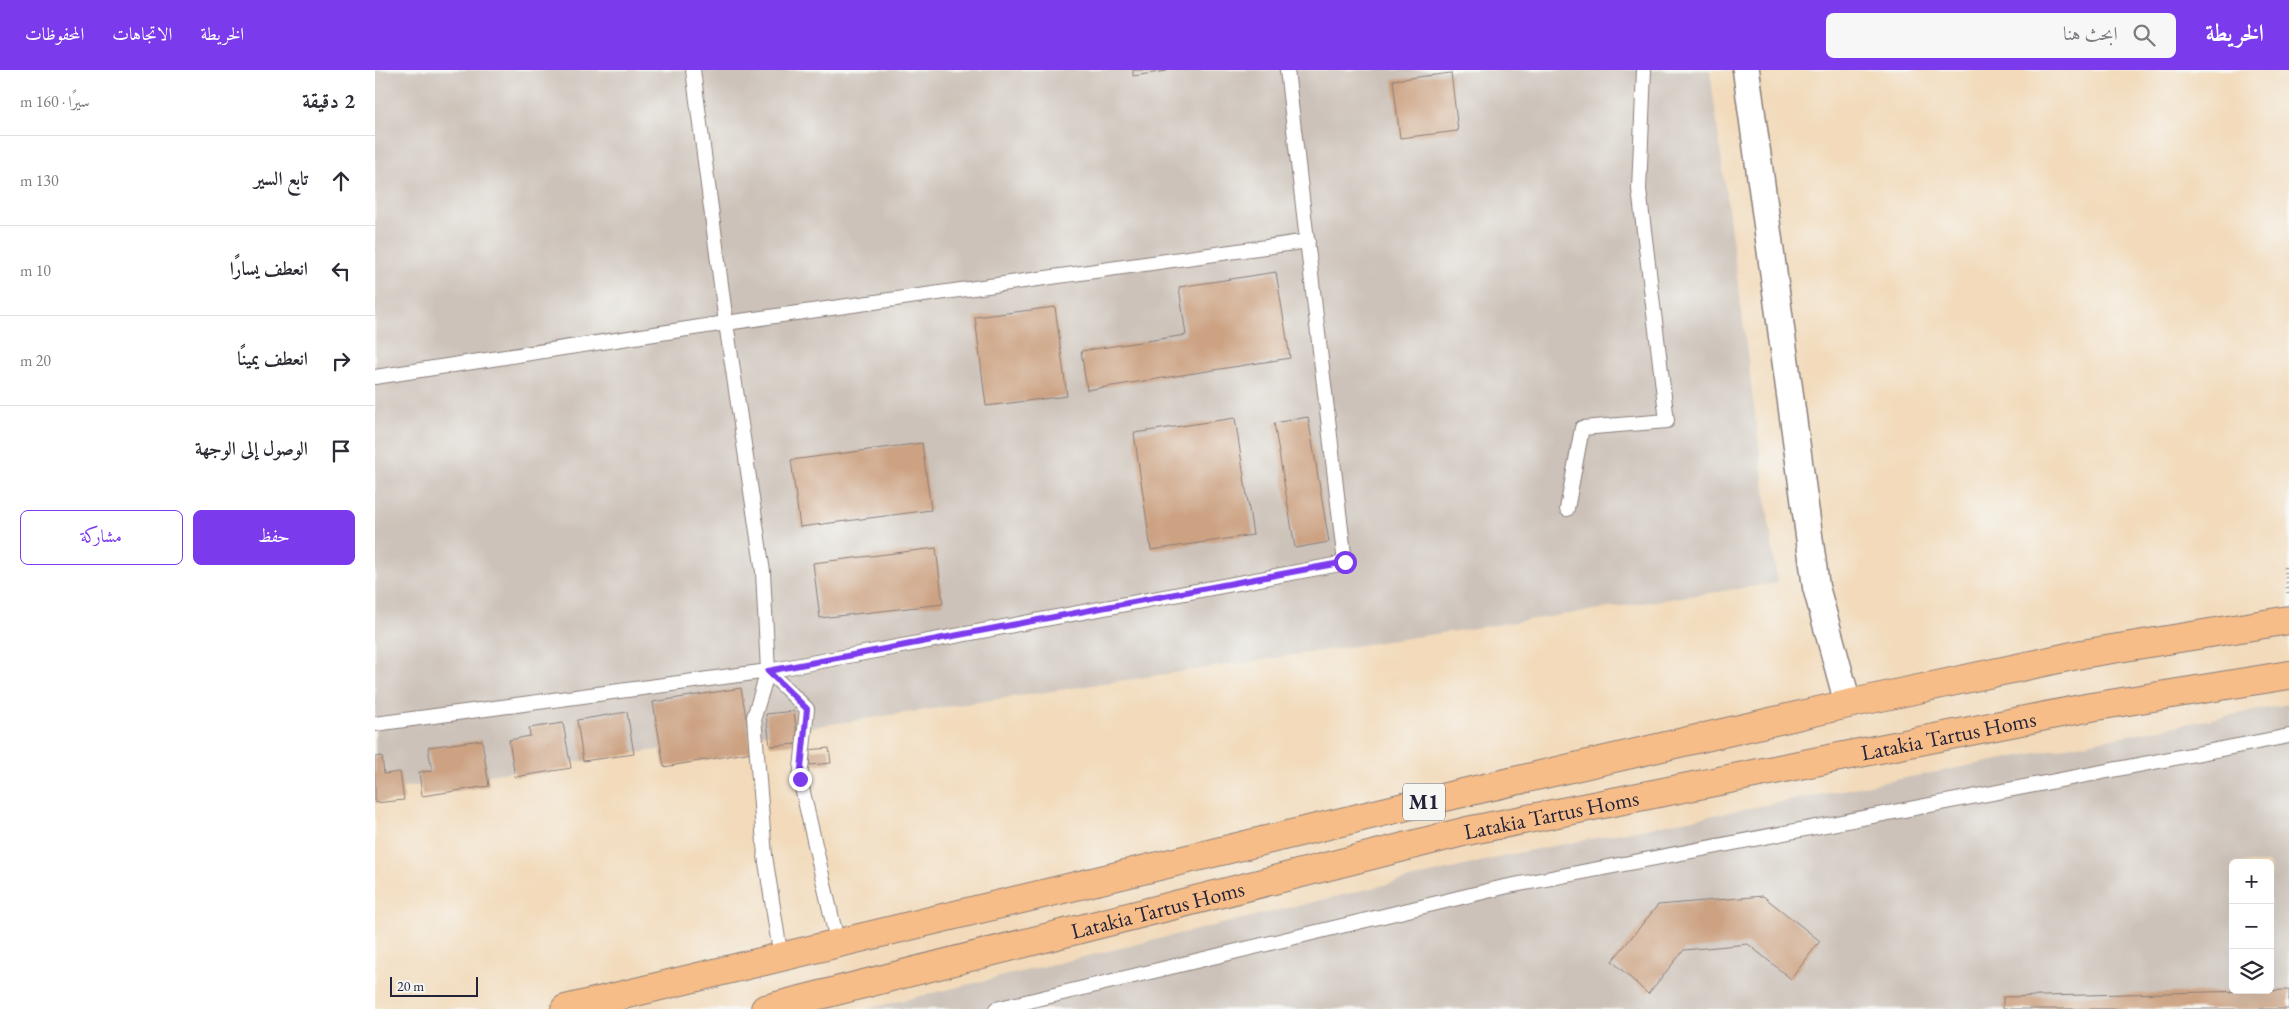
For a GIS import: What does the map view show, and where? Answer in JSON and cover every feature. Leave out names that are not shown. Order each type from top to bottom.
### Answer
[{"type":"highway","name":"M1","points":[[565,1009],[838,945],[1432,800],[1848,704],[2082,654],[2289,620]]},
{"type":"highway","name":"Latakia Tartus Homs","points":[[765,1009],[1467,831],[2091,707],[2289,675]]},
{"type":"street","points":[[1746,70],[1816,587],[1848,704]]},
{"type":"lane","points":[[693,70],[726,323],[763,572],[768,671],[754,717],[765,856],[781,958]]},
{"type":"lane","points":[[375,724],[768,671],[1345,562],[1287,70]]},
{"type":"lane","points":[[1567,509],[1582,428],[1667,421],[1639,189],[1644,70]]},
{"type":"lane","points":[[375,377],[726,323],[1308,241]]},
{"type":"lane","points":[[768,671],[807,709],[800,779],[838,945]]},
{"type":"lane","points":[[996,1009],[1504,887],[2289,736]]},
{"type":"path","points":[[2289,565],[2285,566],[2289,601]]},
{"type":"shaded area","points":[[375,70],[1710,70],[1777,583],[375,792]]},
{"type":"shaded area","points":[[2289,704],[2289,1009],[866,1009],[1522,852]]},
{"type":"building","points":[[1133,70],[1167,70],[1167,71],[1133,76]]},
{"type":"building","points":[[1451,73],[1458,131],[1400,138],[1393,80]]},
{"type":"building","points":[[1276,272],[1290,358],[1087,390],[1081,351],[1186,335],[1179,287]]},
{"type":"building","points":[[1055,307],[1067,396],[986,406],[975,317]]},
{"type":"building","points":[[1308,417],[1329,542],[1295,548],[1274,423]]},
{"type":"building","points":[[1235,418],[1253,535],[1151,550],[1134,433]]},
{"type":"building","points":[[922,443],[931,510],[800,527],[791,460]]},
{"type":"building","points":[[936,548],[943,604],[820,618],[813,563]]},
{"type":"building","points":[[741,688],[752,752],[664,767],[653,702]]},
{"type":"building","points":[[794,711],[798,744],[770,746],[766,714]]},
{"type":"building","points":[[627,712],[634,754],[583,761],[577,720]]},
{"type":"building","points":[[563,723],[571,768],[515,777],[509,740],[530,736],[529,728]]},
{"type":"building","points":[[482,740],[489,786],[422,796],[419,772],[432,771],[428,747]]},
{"type":"building","points":[[829,748],[831,763],[810,765],[808,750]]},
{"type":"building","points":[[382,756],[384,774],[400,772],[404,800],[375,803],[375,757]]},
{"type":"building","points":[[1763,896],[1820,941],[1791,979],[1748,944],[1684,950],[1648,994],[1612,961],[1658,905]]},
{"type":"building","points":[[2274,990],[2289,990],[2289,1009],[2003,1009],[2003,997],[2229,991],[2229,994],[2274,994]]},
{"type":"route","points":[[800,779],[807,709],[768,671],[1345,562]]}]
